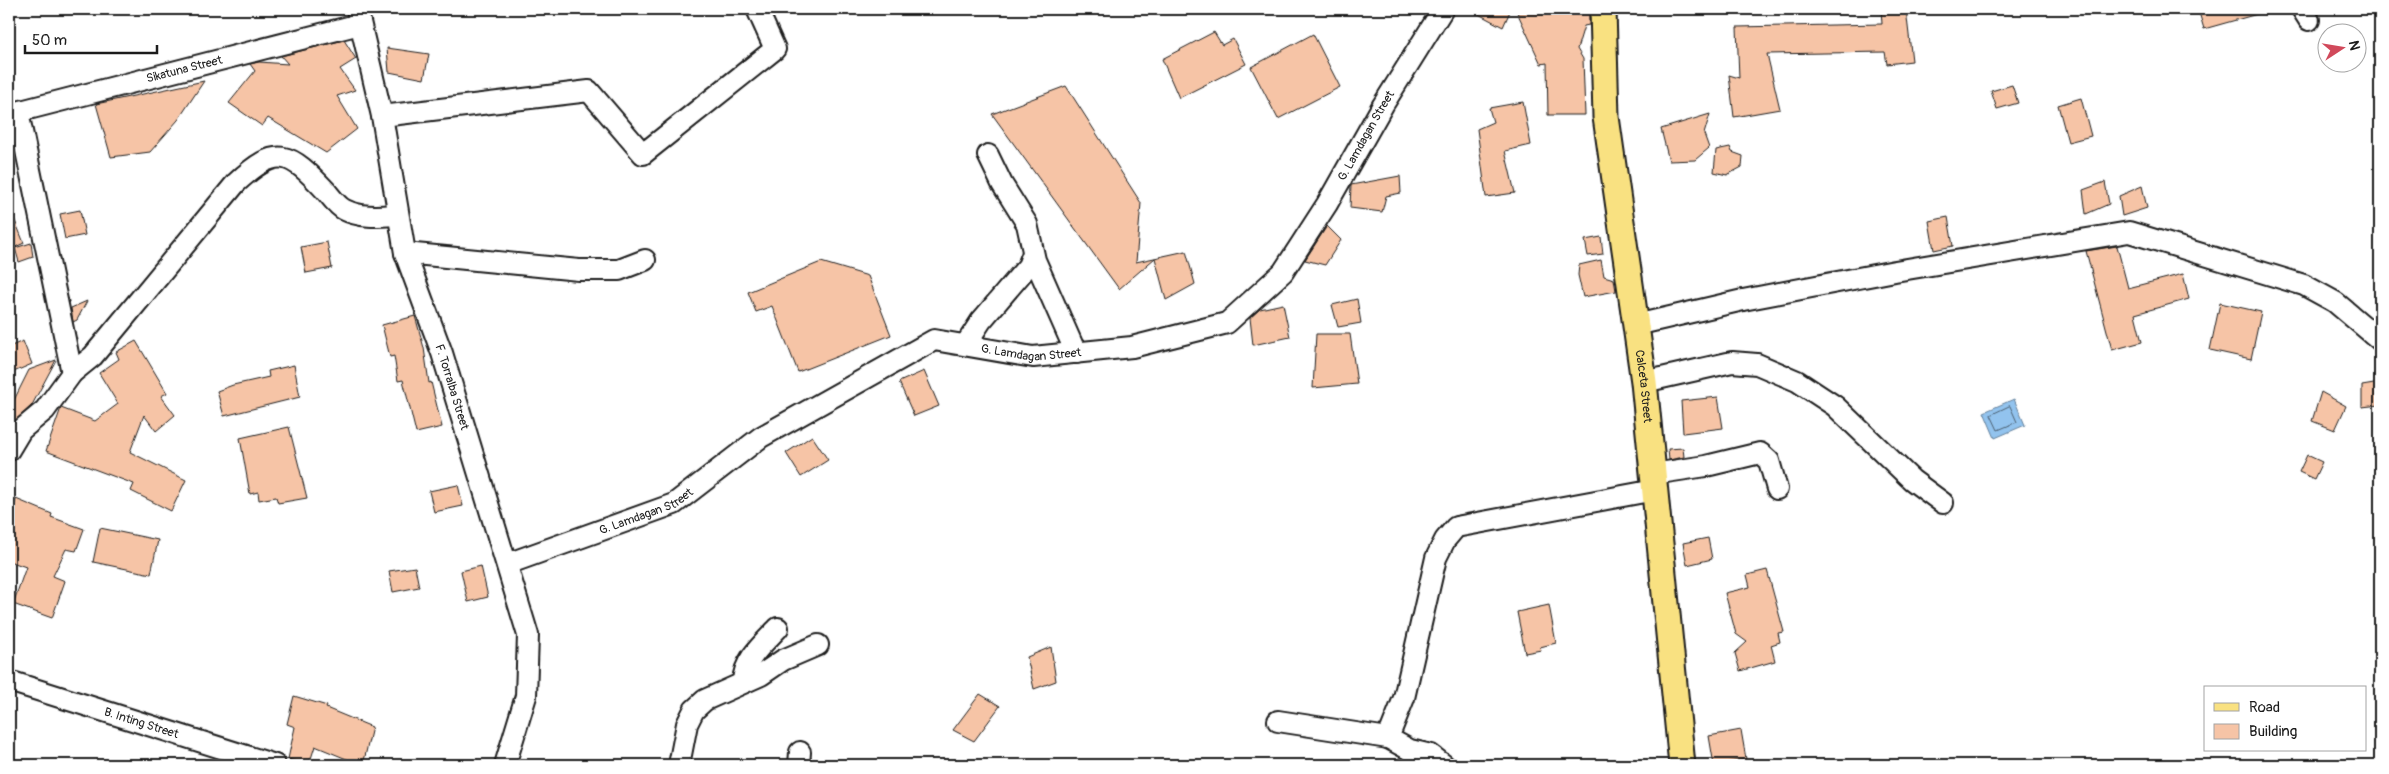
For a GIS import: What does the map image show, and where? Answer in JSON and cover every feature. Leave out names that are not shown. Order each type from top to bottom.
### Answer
[{"type":"main road","name":"Calceta Street","points":[[1603,9],[1606,117],[1644,382],[1682,765]]},
{"type":"street","points":[[382,116],[589,90],[643,154],[775,49],[757,9]]},
{"type":"street","name":"G. Lamdagan Street","points":[[507,564],[674,504],[761,437],[934,340],[1033,357],[1132,347],[1227,323],[1283,272],[1327,204],[1383,105],[1443,9]]},
{"type":"street","name":"F. Torralba Street","points":[[359,16],[382,116],[405,253],[442,353],[528,634],[526,696],[505,765]]},
{"type":"street","name":"Sikatuna Street","points":[[13,113],[359,16]]},
{"type":"street","points":[[13,113],[72,373]]},
{"type":"street","points":[[988,155],[1002,184],[1027,224],[1033,253],[1076,353]]},
{"type":"street","points":[[9,450],[21,430],[45,410],[72,373],[93,356],[236,183],[257,164],[276,156],[296,162],[343,210],[370,217],[398,215]]},
{"type":"street","points":[[1636,325],[1742,300],[1895,271],[2129,232],[2304,285],[2334,302],[2380,340]]},
{"type":"street","points":[[405,253],[579,270],[619,270],[645,260]]},
{"type":"street","points":[[966,344],[981,321],[1028,266],[1033,253]]},
{"type":"street","points":[[1644,382],[1732,362],[1757,364],[1797,381],[1836,406],[1912,480],[1943,503]]},
{"type":"street","points":[[1388,738],[1404,698],[1436,558],[1445,540],[1456,527],[1654,482],[1706,466],[1760,453],[1769,461],[1777,489]]},
{"type":"street","points":[[743,682],[744,670],[752,655],[779,624],[783,660]]},
{"type":"street","points":[[678,765],[687,724],[694,710],[705,700],[761,675],[783,660],[818,644]]},
{"type":"street","name":"B. Inting Street","points":[[9,681],[275,765]]},
{"type":"street","points":[[1278,721],[1388,738],[1410,750],[1431,754],[1444,765]]},
{"type":"water","points":[[2014,399],[2025,425],[1995,438],[1984,412]]},
{"type":"building","points":[[1469,9],[1511,9],[1503,27]]},
{"type":"building","points":[[1559,9],[1589,9],[1589,25],[1584,26],[1577,49],[1583,59],[1585,115],[1548,115],[1547,63],[1541,64],[1517,12],[1559,11]]},
{"type":"building","points":[[1881,9],[1906,9],[1912,61],[1887,64],[1885,52],[1767,54],[1780,109],[1734,117],[1729,75],[1739,78],[1737,27],[1882,24]]},
{"type":"building","points":[[2198,9],[2260,9],[2261,13],[2204,29]]},
{"type":"building","points":[[1214,32],[1222,45],[1233,39],[1246,64],[1179,98],[1162,59]]},
{"type":"building","points":[[1313,34],[1340,87],[1278,119],[1251,67]]},
{"type":"building","points":[[344,40],[356,59],[340,69],[355,90],[337,96],[357,129],[326,153],[268,118],[262,126],[229,103],[255,71],[250,64],[259,62],[288,64],[281,56]]},
{"type":"building","points":[[387,48],[429,54],[424,79],[389,72]]},
{"type":"building","points":[[204,81],[178,120],[150,152],[111,157],[96,104]]},
{"type":"building","points":[[2012,85],[2018,103],[1997,109],[1991,91]]},
{"type":"building","points":[[1066,86],[1141,203],[1136,262],[1186,251],[1195,284],[1166,300],[1155,258],[1119,289],[992,114]]},
{"type":"building","points":[[2081,98],[2091,136],[2068,142],[2058,105]]},
{"type":"building","points":[[1523,102],[1531,145],[1505,151],[1515,193],[1486,197],[1477,129],[1493,122],[1489,108]]},
{"type":"building","points":[[1710,114],[1704,134],[1709,148],[1695,160],[1669,161],[1661,129]]},
{"type":"building","points":[[1730,147],[1732,152],[1743,156],[1742,167],[1727,175],[1714,172],[1716,150]]},
{"type":"building","points":[[1400,176],[1401,193],[1386,196],[1382,212],[1350,208],[1351,185]]},
{"type":"building","points":[[2105,182],[2109,204],[2086,214],[2083,190]]},
{"type":"building","points":[[2142,186],[2147,208],[2122,216],[2119,196]]},
{"type":"building","points":[[9,206],[24,243],[9,250]]},
{"type":"building","points":[[80,210],[85,235],[65,239],[60,214]]},
{"type":"building","points":[[1948,217],[1953,246],[1934,250],[1929,221]]},
{"type":"building","points":[[1327,226],[1341,240],[1325,265],[1305,260]]},
{"type":"building","points":[[1601,237],[1603,254],[1588,256],[1585,240]]},
{"type":"building","points":[[327,242],[332,268],[306,273],[301,247]]},
{"type":"building","points":[[31,243],[33,257],[19,262],[15,248]]},
{"type":"building","points":[[2117,246],[2128,288],[2183,274],[2189,299],[2135,314],[2142,342],[2112,350],[2086,251]]},
{"type":"building","points":[[1601,260],[1604,276],[1614,279],[1616,291],[1583,297],[1578,275],[1579,265]]},
{"type":"building","points":[[821,262],[868,276],[891,335],[798,372],[772,306],[756,312],[748,292]]},
{"type":"building","points":[[1357,299],[1361,323],[1338,327],[1332,305]]},
{"type":"building","points":[[87,301],[77,320],[73,322],[71,308]]},
{"type":"building","points":[[2220,303],[2261,312],[2251,359],[2210,350]]},
{"type":"building","points":[[1283,304],[1290,337],[1253,345],[1250,318],[1260,309]]},
{"type":"building","points":[[415,316],[424,348],[429,383],[431,382],[442,427],[416,433],[403,380],[398,381],[394,356],[390,357],[382,325]]},
{"type":"building","points":[[1316,334],[1350,334],[1357,384],[1313,388]]},
{"type":"building","points":[[23,341],[32,364],[9,374],[9,347]]},
{"type":"building","points":[[136,341],[167,393],[161,396],[175,415],[156,431],[144,415],[130,452],[186,480],[171,511],[131,491],[134,484],[46,451],[61,408],[95,421],[118,404],[99,373],[119,359],[116,352]]},
{"type":"building","points":[[56,360],[32,405],[9,427],[9,410],[29,370]]},
{"type":"building","points":[[294,365],[300,397],[224,416],[217,391],[233,385],[269,377],[268,371]]},
{"type":"building","points":[[924,371],[939,406],[914,416],[899,382]]},
{"type":"building","points":[[2380,383],[2380,405],[2362,407],[2362,386]]},
{"type":"building","points":[[2321,392],[2346,406],[2335,430],[2312,421]]},
{"type":"building","points":[[1718,397],[1723,428],[1683,433],[1681,401]]},
{"type":"building","points":[[289,427],[307,498],[278,503],[276,497],[259,500],[258,492],[250,494],[240,438]]},
{"type":"building","points":[[812,436],[828,460],[801,477],[786,453]]},
{"type":"building","points":[[1683,448],[1684,457],[1669,460],[1668,449]]},
{"type":"building","points":[[2307,455],[2322,462],[2314,479],[2299,472]]},
{"type":"building","points":[[458,485],[463,506],[434,512],[429,491]]},
{"type":"building","points":[[16,499],[52,514],[51,517],[84,529],[76,551],[66,549],[53,576],[65,581],[52,618],[13,604],[26,567],[9,561],[9,526]]},
{"type":"building","points":[[100,528],[158,540],[151,574],[93,562]]},
{"type":"building","points":[[1708,538],[1712,559],[1687,565],[1683,543]]},
{"type":"building","points":[[481,566],[488,597],[468,602],[461,571]]},
{"type":"building","points":[[415,567],[419,587],[393,592],[389,571]]},
{"type":"building","points":[[1767,570],[1784,632],[1778,633],[1780,642],[1771,645],[1775,661],[1740,671],[1735,653],[1747,642],[1736,634],[1725,593],[1750,587],[1747,575]]},
{"type":"building","points":[[1549,605],[1556,643],[1540,647],[1541,650],[1525,653],[1517,612]]},
{"type":"building","points":[[1051,647],[1056,681],[1034,689],[1027,657]]},
{"type":"building","points":[[980,694],[1000,706],[974,741],[953,730]]},
{"type":"building","points":[[294,696],[327,706],[326,708],[372,727],[363,765],[348,765],[349,760],[315,746],[309,765],[288,759],[295,727],[287,724]]},
{"type":"building","points":[[1741,730],[1746,759],[1714,765],[1709,736]]}]
